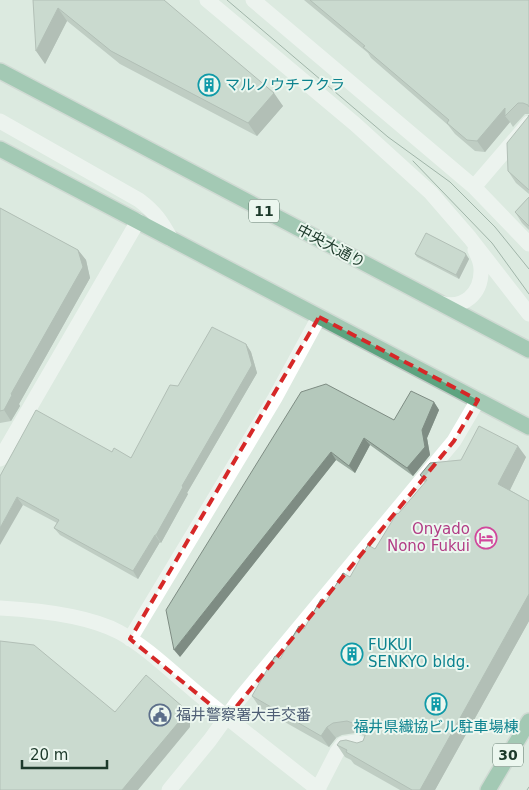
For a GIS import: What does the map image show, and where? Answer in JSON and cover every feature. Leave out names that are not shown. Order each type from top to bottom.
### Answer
[{"type":"main road","name":"中央大通り","points":[[0,71],[529,350]]},
{"type":"main road","points":[[0,148],[529,427]]},
{"type":"main road","name":"30","points":[[488,790],[529,721]]},
{"type":"street","points":[[208,0],[356,124],[431,193],[470,238],[529,314]]},
{"type":"street","points":[[253,0],[474,187],[529,244]]},
{"type":"street","points":[[0,121],[139,200],[160,219],[171,239]]},
{"type":"street","points":[[474,187],[529,123]]},
{"type":"street","points":[[2,452],[138,221]]},
{"type":"street","points":[[429,298],[441,304],[451,306],[465,302],[475,292],[480,281],[482,268],[470,238]]},
{"type":"street","points":[[130,639],[275,398],[319,317]]},
{"type":"street","points":[[169,790],[227,718],[238,701],[454,441],[478,400]]},
{"type":"street","points":[[0,608],[45,612],[79,619],[109,628],[130,639],[318,789],[343,744],[356,742],[365,746]]},
{"type":"highlighted area","points":[[319,317],[478,400],[454,441],[227,718],[130,639]]},
{"type":"building","name":"マルノウチフクラ","points":[[33,0],[164,0],[274,93],[248,123],[111,51],[58,8],[36,51]]},
{"type":"building","points":[[310,0],[529,0],[529,107],[523,103],[518,103],[505,116],[505,108],[477,141],[467,140],[447,123],[449,120]]},
{"type":"building","points":[[529,115],[529,190],[508,171],[507,143]]},
{"type":"building","points":[[529,197],[529,226],[515,212]]},
{"type":"building","points":[[0,208],[78,250],[83,267],[11,394],[4,410],[0,411]]},
{"type":"building","points":[[426,233],[465,253],[466,255],[456,275],[415,254]]},
{"type":"building","points":[[212,327],[246,344],[252,365],[156,535],[133,571],[54,528],[59,520],[17,497],[0,528],[0,476],[36,410],[112,452],[114,448],[131,458],[170,385],[178,386]]},
{"type":"building","points":[[326,384],[394,420],[411,391],[434,402],[422,430],[425,447],[407,468],[364,438],[349,466],[331,452],[174,650],[166,610],[301,392]]},
{"type":"building","points":[[479,426],[518,446],[498,484],[529,501],[529,594],[420,790],[412,790],[337,745],[340,741],[346,740],[357,743],[363,741],[366,733],[361,726],[347,721],[333,723],[327,727],[321,736],[252,696],[275,656],[280,659],[299,626],[304,629],[321,599],[326,602],[343,573],[350,577],[368,545],[375,549],[397,513],[427,480],[420,475],[430,463],[461,460]]},
{"type":"building","points":[[0,641],[34,645],[115,712],[146,675],[183,707],[183,717],[122,790],[0,790]]},
{"type":"tram line","points":[[227,0],[388,137],[450,182],[495,227],[529,269]]},
{"type":"tram line","points":[[413,161],[492,243],[529,294]]},
{"type":"place","name":"マルノウチフクラ","points":[[209,85]]},
{"type":"place","name":"Onyado Nono Fukui","points":[[486,538]]},
{"type":"place","name":"FUKUI SENKYO bldg.","points":[[352,654]]},
{"type":"place","name":"福井県繊協ビル駐車場棟","points":[[436,704]]},
{"type":"place","name":"福井警察署大手交番","points":[[160,715]]}]
